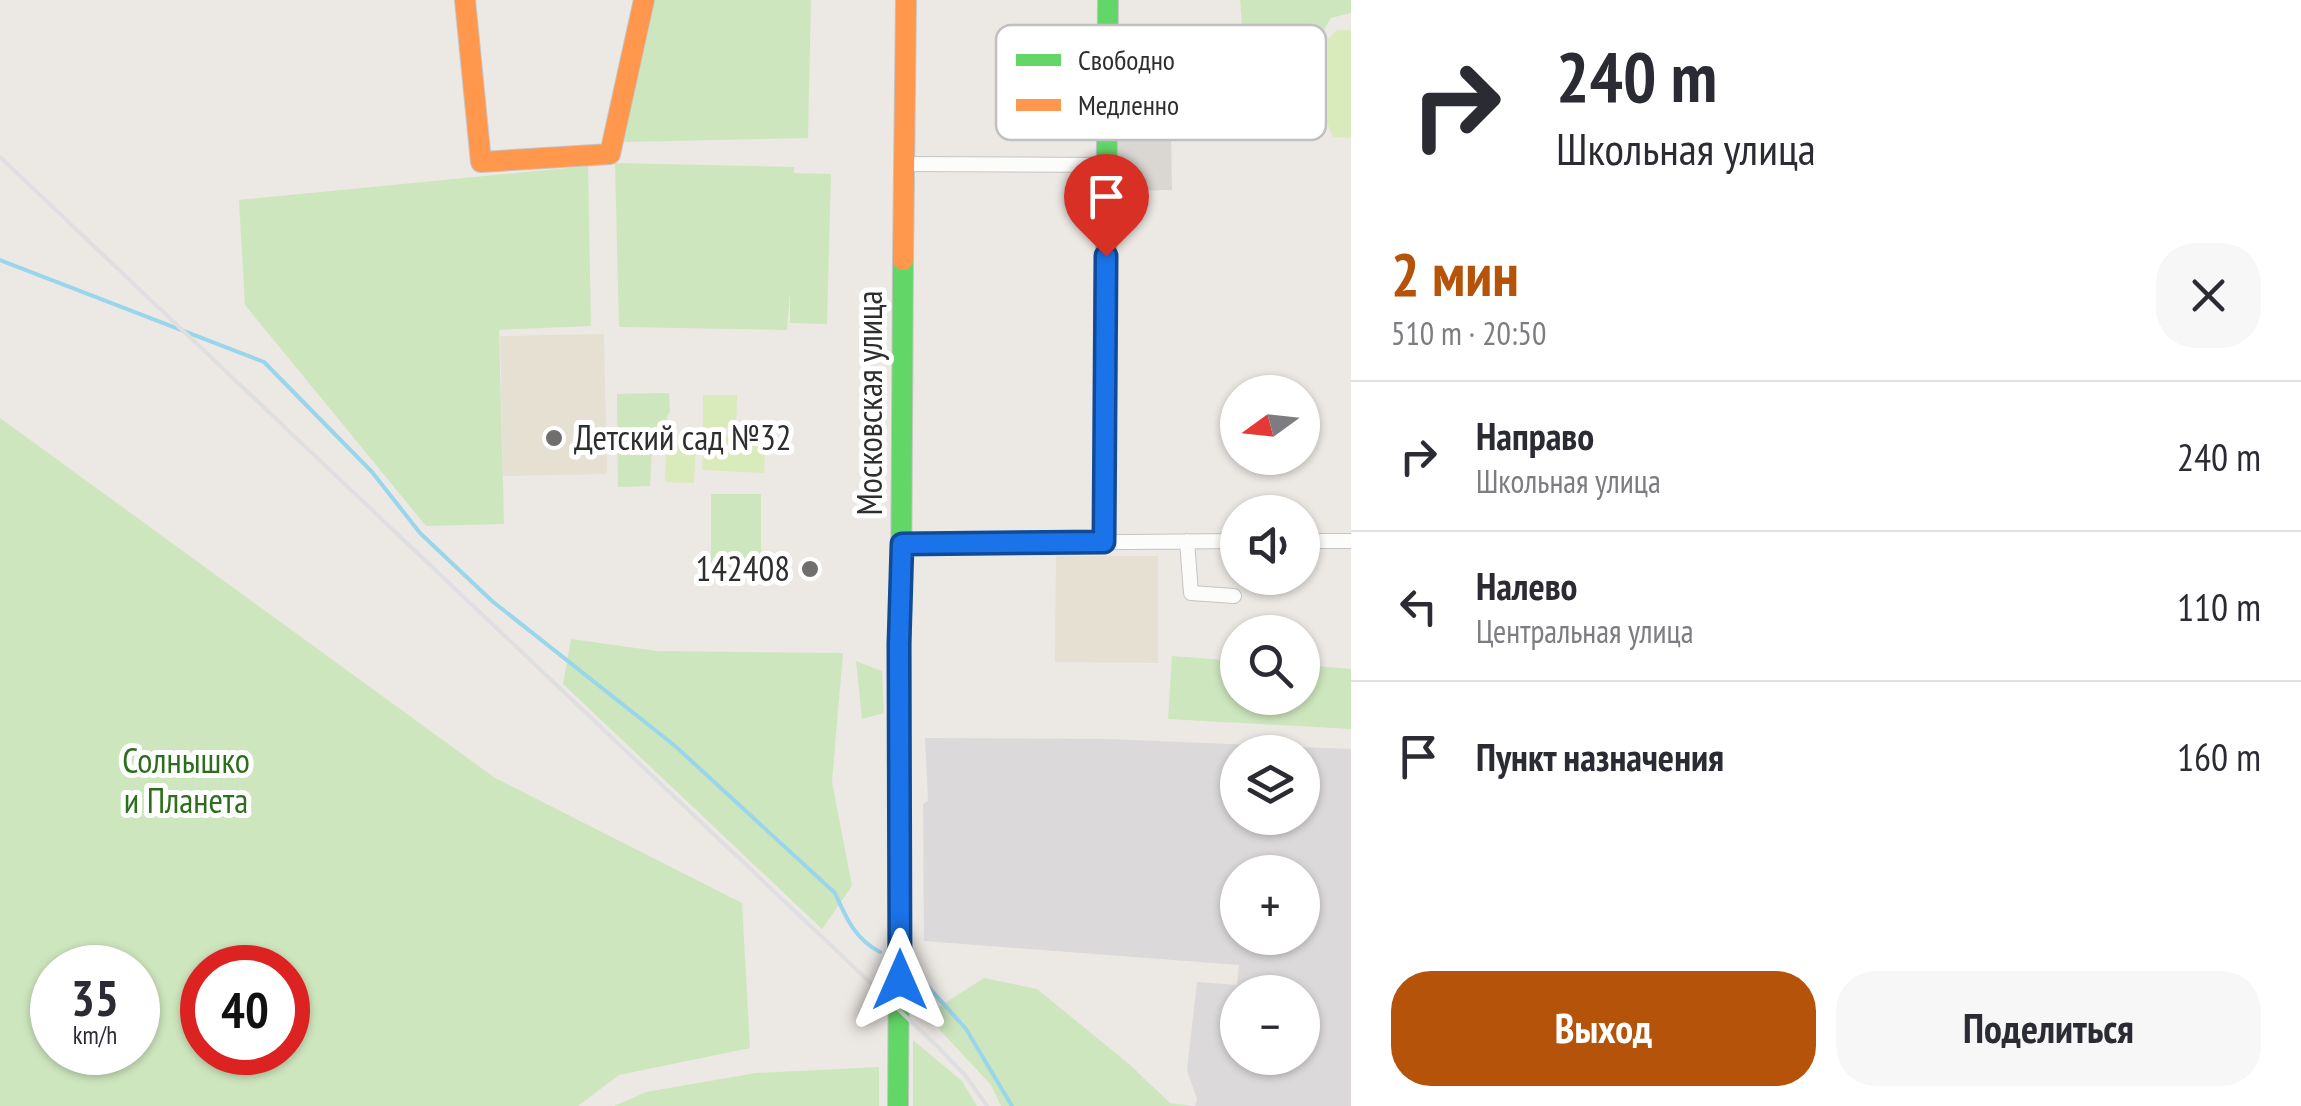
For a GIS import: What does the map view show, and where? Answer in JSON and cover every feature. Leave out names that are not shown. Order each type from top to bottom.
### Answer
[{"type":"street","points":[[465,0],[481,162],[610,154],[644,0]]},
{"type":"street","name":"Московская улица","points":[[898,1106],[906,0]]},
{"type":"street","points":[[1108,0],[1108,25]]},
{"type":"street","points":[[1104,542],[1106,140]]},
{"type":"street","points":[[905,164],[1106,165]]},
{"type":"street","points":[[1320,541],[1351,541]]},
{"type":"street","points":[[1186,542],[1191,594],[1234,596]]},
{"type":"street","points":[[902,544],[1220,542]]},
{"type":"shaded area","points":[[1107,140],[1171,140],[1172,190],[1106,191]]},
{"type":"shaded area","name":"Детский сад №32","points":[[604,334],[607,474],[503,476],[500,336]]},
{"type":"shaded area","points":[[1056,556],[1158,556],[1158,663],[1055,662]]},
{"type":"shaded area","points":[[925,738],[1220,744],[1220,835],[1320,835],[1320,748],[1351,749],[1351,1106],[1195,1106],[1197,1099],[1187,1070],[1197,982],[1220,984],[1220,1075],[1320,1075],[1320,975],[1238,975],[1239,965],[924,941],[923,804],[928,801]]},
{"type":"green space","points":[[649,0],[811,0],[808,138],[624,142]]},
{"type":"green space","points":[[1240,0],[1351,0],[1351,13],[1331,18],[1326,26],[1242,25]]},
{"type":"green space","points":[[1337,30],[1351,30],[1351,138],[1333,137],[1328,125],[1328,39]]},
{"type":"green space","points":[[615,163],[794,167],[794,173],[831,174],[827,324],[790,323],[790,293],[787,330],[619,327]]},
{"type":"green space","points":[[588,166],[591,326],[499,330],[504,524],[426,526],[245,305],[239,200]]},
{"type":"green space","points":[[669,393],[670,411],[652,450],[650,486],[618,487],[617,394]]},
{"type":"green space","points":[[703,395],[737,395],[736,428],[703,428]]},
{"type":"green space","name":"Солнышко и Планета","points":[[0,418],[495,778],[742,903],[750,1048],[619,1075],[578,1106],[0,1106]]},
{"type":"green space","points":[[667,434],[696,435],[694,483],[665,482]]},
{"type":"green space","points":[[704,435],[766,437],[764,473],[702,470]]},
{"type":"green space","points":[[711,494],[761,494],[761,568],[711,568]]},
{"type":"green space","points":[[571,639],[657,651],[843,653],[832,782],[852,886],[822,929],[563,684]]},
{"type":"green space","points":[[1172,656],[1220,660],[1220,715],[1320,715],[1320,666],[1351,669],[1351,729],[1168,719]]},
{"type":"green space","points":[[856,661],[882,671],[884,713],[862,719]]},
{"type":"green space","points":[[984,978],[1037,989],[1170,1103],[1192,1106],[1001,1106],[991,1085],[926,1015]]},
{"type":"green space","points":[[913,1040],[962,1081],[977,1106],[913,1106]]},
{"type":"green space","points":[[879,1067],[879,1106],[614,1106],[646,1092],[756,1073]]},
{"type":"waterway","points":[[0,260],[264,362],[372,472],[420,533],[492,601],[674,745],[835,893],[858,934],[880,952]]},
{"type":"waterway","points":[[917,974],[966,1029],[1012,1106]]},
{"type":"railway","points":[[0,157],[937,1046],[987,1106]]},
{"type":"traffic: fast","points":[[1108,0],[1108,25]]},
{"type":"traffic: fast","points":[[1104,542],[1107,140]]},
{"type":"traffic: fast","points":[[898,1106],[903,260]]},
{"type":"traffic: slow","points":[[465,0],[481,162],[610,154],[644,0]]},
{"type":"traffic: slow","points":[[903,260],[906,0]]},
{"type":"place","name":"Детский сад №32","points":[[554,438]]},
{"type":"place","name":"142408","points":[[810,569]]},
{"type":"route","points":[[900,980],[902,544],[1104,542],[1106,256]]}]
